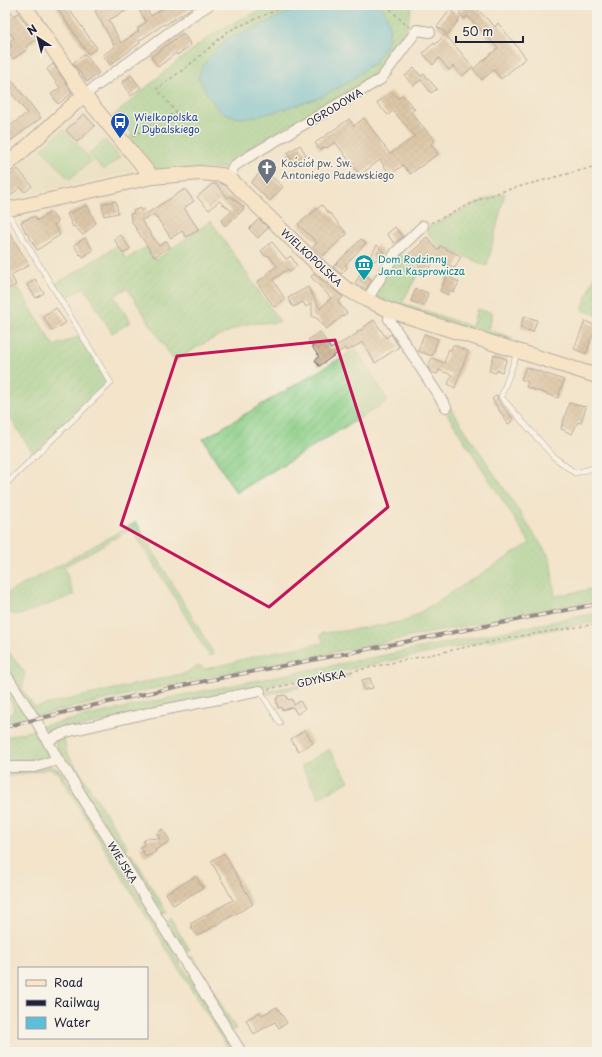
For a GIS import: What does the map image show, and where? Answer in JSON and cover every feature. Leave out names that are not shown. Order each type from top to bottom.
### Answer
[{"type":"street","points":[[24,5],[84,95],[152,177]]},
{"type":"street","points":[[5,167],[84,95],[193,15],[209,5]]},
{"type":"street","points":[[417,30],[430,32]]},
{"type":"street","name":"OGRODOWA","points":[[228,178],[234,166],[243,160],[381,79],[417,30]]},
{"type":"street","name":"WIELKOPOLSKA","points":[[5,210],[152,177],[200,173],[222,175],[228,178],[249,196],[323,270],[345,288],[367,300],[391,310],[597,376]]},
{"type":"street","points":[[367,300],[396,252],[424,226]]},
{"type":"street","points":[[391,310],[389,319],[446,407]]},
{"type":"street","name":"WIEJSKA","points":[[5,673],[241,1052]]},
{"type":"street","points":[[48,740],[66,732],[152,712],[260,691]]},
{"type":"street","points":[[5,767],[34,767],[58,760]]},
{"type":"lane","points":[[5,210],[110,383],[5,486]]},
{"type":"lane","points":[[518,350],[501,397],[554,457],[575,473],[597,467]]},
{"type":"lane","points":[[260,691],[280,723]]},
{"type":"path","points":[[124,143],[132,136],[176,112],[157,90],[193,62],[227,32],[288,5]]},
{"type":"path","points":[[386,5],[406,25],[417,30]]},
{"type":"path","points":[[424,226],[481,199],[503,191],[597,166]]},
{"type":"path","name":"GDYŃSKA","points":[[260,691],[514,637],[597,624]]},
{"type":"highlighted area","points":[[335,340],[388,507],[269,607],[121,525],[177,356]]},
{"type":"shaded area","points":[[80,107],[133,169],[132,172],[57,188],[5,202],[5,175]]},
{"type":"green space","points":[[273,5],[412,5],[408,24],[381,73],[350,94],[344,93],[239,154],[242,158],[226,168],[162,171],[152,168],[128,138],[132,134],[127,127],[123,129],[113,116],[180,59],[208,38],[223,28]]},
{"type":"green space","points":[[63,129],[92,161],[69,179],[42,149]]},
{"type":"green space","points":[[105,140],[120,157],[104,170],[89,154]]},
{"type":"green space","points":[[505,193],[487,266],[436,244],[425,229],[481,201]]},
{"type":"green space","points":[[211,221],[280,322],[246,324],[208,341],[174,361],[127,288],[114,296],[131,322],[112,333],[84,287],[64,299],[55,284],[118,245],[126,259],[147,247],[155,260]]},
{"type":"green space","points":[[399,253],[420,270],[402,303],[421,309],[420,313],[399,307],[373,295]]},
{"type":"green space","points":[[597,269],[597,315],[582,310]]},
{"type":"green space","points":[[18,287],[54,346],[80,336],[108,383],[33,454],[5,409],[5,294]]},
{"type":"green space","points":[[477,309],[493,313],[488,330],[512,337],[511,341],[471,330],[423,314],[423,310],[472,327]]},
{"type":"green space","points":[[356,349],[388,401],[236,493],[203,439]]},
{"type":"green space","points":[[450,407],[550,558],[555,596],[597,588],[597,600],[179,683],[36,716],[5,667],[5,647],[25,673],[22,689],[35,707],[186,673],[195,667],[201,666],[205,669],[273,652],[324,643],[320,635],[323,633],[406,621],[530,543],[447,414]]},
{"type":"green space","points":[[136,522],[214,654],[209,656],[170,590],[131,529],[64,567],[74,595],[20,615],[5,613],[5,594]]},
{"type":"green space","points":[[597,613],[597,622],[513,636],[183,703],[55,733],[49,734],[42,726],[182,695]]},
{"type":"green space","points":[[349,674],[350,676],[265,695],[264,692]]},
{"type":"green space","points":[[5,679],[30,717],[5,723],[5,716],[13,713],[13,710],[12,704],[5,692]]},
{"type":"green space","points":[[37,729],[48,751],[47,757],[39,762],[5,763],[5,737]]},
{"type":"green space","points":[[64,735],[66,751],[128,848],[122,851],[56,747],[56,741]]},
{"type":"green space","points":[[329,749],[349,781],[319,798],[301,766]]},
{"type":"green space","points":[[48,766],[61,771],[236,1052],[230,1052],[58,773],[49,769],[5,777],[5,770]]},
{"type":"green space","points":[[132,854],[167,913],[161,914],[127,859]]},
{"type":"green space","points":[[170,918],[190,950],[184,951],[166,923]]},
{"type":"green space","points":[[192,955],[236,1029],[231,1031],[188,959]]},
{"type":"water","points":[[304,5],[380,5],[387,16],[389,33],[386,44],[375,64],[370,65],[349,82],[319,98],[274,112],[250,118],[238,118],[220,111],[215,106],[198,78],[203,66],[211,55],[231,36],[238,36]]},
{"type":"building","points":[[5,5],[7,5],[14,16],[18,13],[37,39],[26,47],[28,49],[13,59],[7,51],[12,47],[9,42],[14,38],[5,25]]},
{"type":"building","points":[[55,5],[66,5],[97,48],[88,54]]},
{"type":"building","points":[[107,5],[109,9],[117,5],[136,5],[144,5],[151,16],[169,5],[196,5],[139,41],[140,43],[110,65],[103,55],[115,47],[95,11]],"holes":[[[136,5],[146,22],[137,29],[139,31],[121,43],[109,20]]]},
{"type":"building","points":[[467,5],[473,5],[495,27],[498,23],[526,58],[501,79],[494,70],[482,80],[473,69],[498,48],[467,16],[465,19],[459,13]]},
{"type":"building","points":[[450,10],[460,18],[448,34],[437,27]]},
{"type":"building","points":[[183,33],[191,45],[177,55],[176,53],[158,67],[151,57]]},
{"type":"building","points":[[445,34],[473,67],[462,76],[453,66],[449,70],[439,58],[433,65],[423,53],[434,43],[435,45]]},
{"type":"building","points":[[85,54],[99,73],[87,82],[73,63]]},
{"type":"building","points":[[53,64],[72,93],[58,104],[51,94],[60,88],[47,69]]},
{"type":"building","points":[[414,68],[421,76],[424,74],[437,89],[431,93],[421,80],[413,86],[405,76]]},
{"type":"building","points":[[5,71],[41,118],[5,145],[5,130],[27,113],[5,85]]},
{"type":"building","points":[[131,75],[141,88],[131,96],[122,83]]},
{"type":"building","points":[[391,91],[398,99],[402,95],[415,109],[411,112],[435,141],[431,144],[438,154],[410,174],[403,165],[393,173],[391,171],[389,173],[380,160],[360,175],[335,142],[327,148],[325,147],[320,150],[315,143],[349,119],[354,126],[364,118],[390,154],[415,136],[393,111],[388,115],[377,103]]},
{"type":"building","points":[[84,114],[95,126],[77,142],[66,130]]},
{"type":"building","points":[[300,145],[306,155],[293,162],[287,153]]},
{"type":"building","points":[[18,169],[32,186],[25,192],[20,187],[9,197],[5,192],[5,175],[9,177]]},
{"type":"building","name":"Kościół pw. Św. Antoniego Padewskiego","points":[[263,169],[283,187],[270,201],[251,183]]},
{"type":"building","points":[[212,184],[216,184],[228,198],[230,196],[244,207],[243,210],[225,226],[221,221],[232,211],[219,201],[209,210],[197,197]]},
{"type":"building","points":[[185,189],[194,201],[184,208],[199,230],[186,237],[182,231],[171,238],[155,215],[141,220],[159,246],[167,241],[170,247],[154,257],[132,222],[130,214],[134,213],[133,211],[140,208],[141,211],[144,209],[146,214]]},
{"type":"building","points":[[116,201],[118,213],[104,216],[102,204]]},
{"type":"building","points":[[87,205],[96,223],[83,235],[74,226],[73,227],[67,214]]},
{"type":"building","points":[[322,205],[347,234],[323,256],[313,247],[317,243],[298,224]]},
{"type":"building","points":[[51,212],[58,222],[54,225],[60,235],[37,250],[21,222],[35,216],[37,221]]},
{"type":"building","points":[[259,219],[268,228],[258,238],[249,229]]},
{"type":"building","points":[[5,225],[29,265],[11,275],[16,285],[8,289],[5,283]]},
{"type":"building","points":[[395,227],[403,237],[394,243],[387,234]]},
{"type":"building","points":[[121,235],[130,249],[123,254],[114,239]]},
{"type":"building","points":[[427,237],[438,251],[440,246],[461,256],[455,268],[435,259],[427,272],[422,269],[409,254]]},
{"type":"building","points":[[85,238],[93,250],[83,257],[74,245]]},
{"type":"building","points":[[361,239],[366,243],[345,265],[348,267],[341,274],[333,267]]},
{"type":"building","points":[[272,242],[286,259],[291,256],[297,266],[290,272],[288,269],[273,280],[285,299],[274,307],[257,282],[268,275],[267,273],[277,266],[268,255],[265,256],[261,251]]},
{"type":"building","points":[[377,245],[384,253],[375,261],[371,256]]},
{"type":"building","points":[[314,273],[343,297],[338,302],[347,313],[326,329],[318,319],[312,316],[312,303],[306,307],[303,302],[293,307],[288,298],[308,287],[320,309],[331,298],[311,277]]},
{"type":"building","name":"Dom Rodzinny Jana Kasprowicza","points":[[361,273],[372,280],[366,289],[355,283]]},
{"type":"building","points":[[447,276],[459,282],[454,292],[450,290],[448,295],[440,291]]},
{"type":"building","points":[[35,279],[44,293],[36,298],[27,285]]},
{"type":"building","points":[[416,288],[418,291],[420,290],[428,293],[424,306],[411,301]]},
{"type":"building","points":[[56,308],[66,323],[52,331],[43,316]]},
{"type":"building","points":[[524,316],[537,320],[533,332],[520,328]]},
{"type":"building","points":[[374,320],[386,338],[391,334],[399,347],[375,363],[363,342],[347,351],[345,348],[319,366],[315,360],[319,357],[308,340],[320,332],[331,349],[358,333],[357,332]]},
{"type":"building","points":[[585,321],[597,326],[597,333],[594,332],[586,354],[574,349]]},
{"type":"building","points":[[424,334],[438,339],[432,356],[418,351]]},
{"type":"building","points":[[453,345],[468,351],[455,388],[448,384],[452,375],[439,370],[437,374],[430,371],[428,367],[432,358],[444,363],[449,349],[451,350]]},
{"type":"building","points":[[494,355],[507,359],[502,372],[497,370],[496,373],[489,371]]},
{"type":"building","points":[[526,367],[564,380],[558,398],[526,387],[528,382],[521,379]]},
{"type":"building","points":[[497,395],[498,400],[514,420],[508,424],[492,399]]},
{"type":"building","points":[[569,403],[586,407],[581,423],[578,422],[572,434],[561,429]]},
{"type":"building","points":[[370,678],[373,688],[364,690],[362,680]]},
{"type":"building","points":[[278,696],[287,696],[288,700],[292,699],[294,705],[300,701],[305,709],[297,714],[293,707],[282,710],[281,707],[278,708],[276,698],[278,698]]},
{"type":"building","points":[[305,730],[313,743],[298,751],[291,739]]},
{"type":"building","points":[[163,829],[170,841],[155,850],[156,852],[146,857],[140,847],[144,845],[143,841],[148,838],[160,839],[157,833]]},
{"type":"building","points":[[224,853],[253,904],[197,936],[190,924],[233,900],[211,861]]},
{"type":"building","points":[[196,876],[203,888],[173,905],[166,893]]},
{"type":"building","points":[[277,1007],[287,1023],[279,1028],[275,1022],[254,1034],[246,1020],[260,1012],[262,1015]]},
{"type":"railway","points":[[5,727],[180,686],[597,604]]},
{"type":"place","name":"Wielkopolska / Dybalskiego","points":[[120,139]]},
{"type":"place","name":"Kościół pw. Św. Antoniego Padewskiego","points":[[267,185]]},
{"type":"place","name":"Dom Rodzinny Jana Kasprowicza","points":[[364,281]]}]
